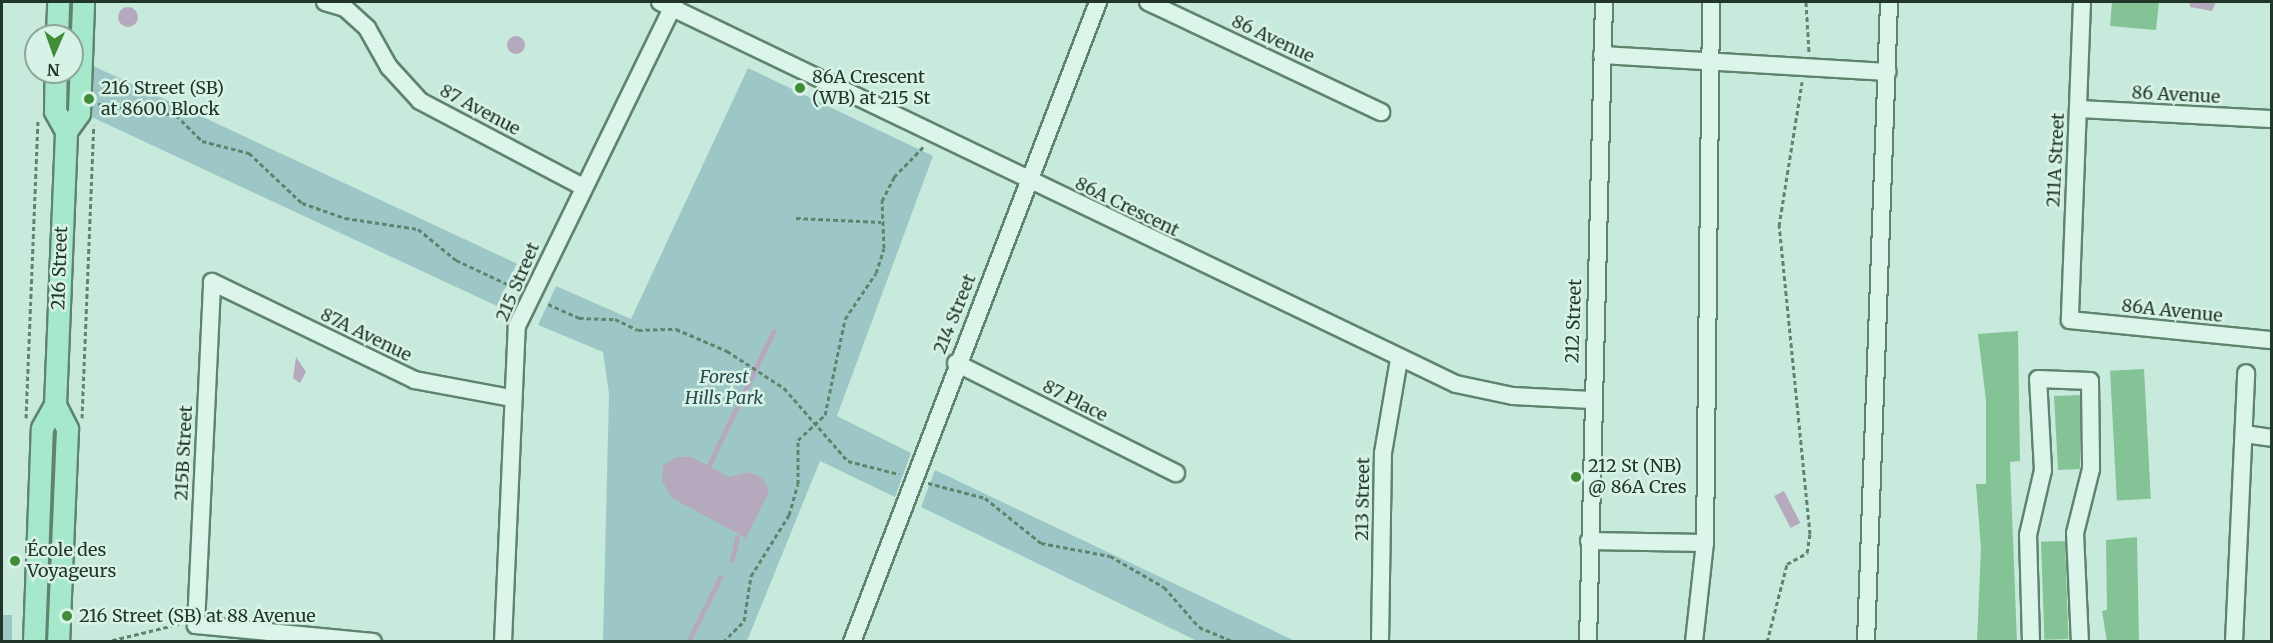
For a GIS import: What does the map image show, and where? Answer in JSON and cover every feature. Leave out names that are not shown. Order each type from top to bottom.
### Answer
[{"type":"main road","points":[[57,24],[58,2]]},
{"type":"main road","name":"216 Street","points":[[66,131],[79,113],[83,2]]},
{"type":"main road","name":"216 Street","points":[[34,642],[42,428],[55,405],[66,131],[54,111],[55,84]]},
{"type":"main road","name":"216 Street","points":[[55,405],[67,429],[58,642]]},
{"type":"street","name":"87 Avenue","points":[[325,2],[345,8],[367,28],[389,67],[420,101],[583,187]]},
{"type":"street","name":"214 Street","points":[[852,642],[916,479],[956,363],[1098,2]]},
{"type":"street","name":"86 Avenue","points":[[1148,2],[1381,112]]},
{"type":"street","name":"212 Street","points":[[1588,642],[1591,400],[1604,2]]},
{"type":"street","points":[[1694,642],[1705,543],[1708,62],[1711,2]]},
{"type":"street","points":[[1866,642],[1889,2]]},
{"type":"street","name":"211A Street","points":[[2070,320],[2082,2]]},
{"type":"street","name":"215 Street","points":[[503,642],[511,398],[517,326],[669,4]]},
{"type":"street","name":"86A Crescent","points":[[669,4],[929,135],[1456,384],[1513,396],[1591,400]]},
{"type":"street","points":[[1602,54],[1887,72]]},
{"type":"street","name":"86 Avenue","points":[[2078,109],[2271,119]]},
{"type":"street","name":"87A Avenue","points":[[212,282],[415,380],[511,398]]},
{"type":"street","name":"215B Street","points":[[196,623],[212,282]]},
{"type":"street","name":"86A Avenue","points":[[2070,320],[2271,340]]},
{"type":"street","name":"213 Street","points":[[1380,642],[1383,453],[1399,358]]},
{"type":"street","name":"87 Place","points":[[956,363],[1176,473]]},
{"type":"street","points":[[2234,642],[2246,373]]},
{"type":"street","points":[[2031,642],[2028,535],[2043,470],[2038,379],[2090,381],[2091,469],[2075,533],[2080,642]]},
{"type":"street","points":[[2244,434],[2271,438]]},
{"type":"street","points":[[1589,541],[1705,543]]},
{"type":"street","points":[[196,623],[373,642]]},
{"type":"path","points":[[1767,642],[1787,564],[1807,552],[1810,534],[1779,226],[1802,78],[1809,68],[1806,2]]},
{"type":"path","points":[[82,429],[95,97]]},
{"type":"path","points":[[95,103],[176,115],[202,141],[249,153],[302,203],[345,219],[418,229],[456,260],[520,290]]},
{"type":"path","points":[[26,429],[39,105]]},
{"type":"path","points":[[723,642],[744,621],[751,576],[789,515],[798,484],[798,440],[818,424],[833,390],[836,347],[845,319],[876,273],[884,242],[881,222],[887,188],[920,154],[929,135]]},
{"type":"path","points":[[796,218],[881,222]]},
{"type":"path","points":[[548,304],[579,318],[615,319],[638,330],[676,329],[759,370],[818,424],[848,461],[985,498],[1041,543],[1110,556],[1164,587],[1210,635],[1235,642]]},
{"type":"path","points":[[105,642],[196,623]]},
{"type":"path","points":[[1210,635],[1211,642]]},
{"type":"green space","points":[[89,64],[517,263],[497,306],[69,107],[80,84],[84,84],[84,75]]},
{"type":"green space","name":"Forest Hills Park","points":[[748,68],[933,156],[837,416],[911,453],[895,497],[820,461],[747,641],[603,641],[609,394],[603,352],[538,325],[556,286],[631,319]]},
{"type":"green space","points":[[935,470],[1295,641],[1197,641],[921,507]]},
{"type":"green space","points":[[2,615],[12,615],[12,641],[2,641]]},
{"type":"shaded area","points":[[2190,2],[2216,2],[2212,11],[2190,7]]},
{"type":"shaded area","points":[[128,7],[135,10],[138,17],[135,24],[128,27],[121,24],[118,17],[121,10]]},
{"type":"shaded area","points":[[516,36],[522,39],[525,45],[522,51],[516,54],[510,51],[507,45],[510,39]]},
{"type":"shaded area","points":[[296,357],[306,372],[300,383],[293,378]]},
{"type":"shaded area","points":[[676,457],[692,457],[729,477],[749,472],[763,478],[769,492],[746,538],[672,498],[662,481],[663,466]]},
{"type":"shaded area","points":[[1784,491],[1800,523],[1791,528],[1774,496]]},
{"type":"building","points":[[2112,2],[2159,2],[2156,30],[2110,26]]},
{"type":"building","points":[[2018,331],[2020,461],[2010,462],[2017,642],[1977,642],[1981,548],[1976,484],[1986,484],[1986,401],[1978,334]]},
{"type":"building","points":[[2144,369],[2151,499],[2117,501],[2110,371]]},
{"type":"building","points":[[2080,395],[2080,469],[2058,470],[2054,396]]},
{"type":"building","points":[[2137,537],[2139,642],[2107,642],[2102,611],[2107,610],[2106,540]]},
{"type":"building","points":[[2065,541],[2068,639],[2044,640],[2041,542]]},
{"type":"waterway","points":[[709,465],[773,332]]},
{"type":"waterway","points":[[732,560],[737,538]]},
{"type":"waterway","points":[[688,642],[720,578]]},
{"type":"place","name":"86A Crescent (WB) at 215 St","points":[[800,88]]},
{"type":"place","name":"216 Street (SB) at 8600 Block","points":[[89,99]]},
{"type":"place","name":"212 St (NB) @ 86A Cres","points":[[1576,477]]},
{"type":"place","name":"École des Voyageurs","points":[[15,561]]},
{"type":"place","name":"216 Street (SB) at 88 Avenue","points":[[67,616]]}]
